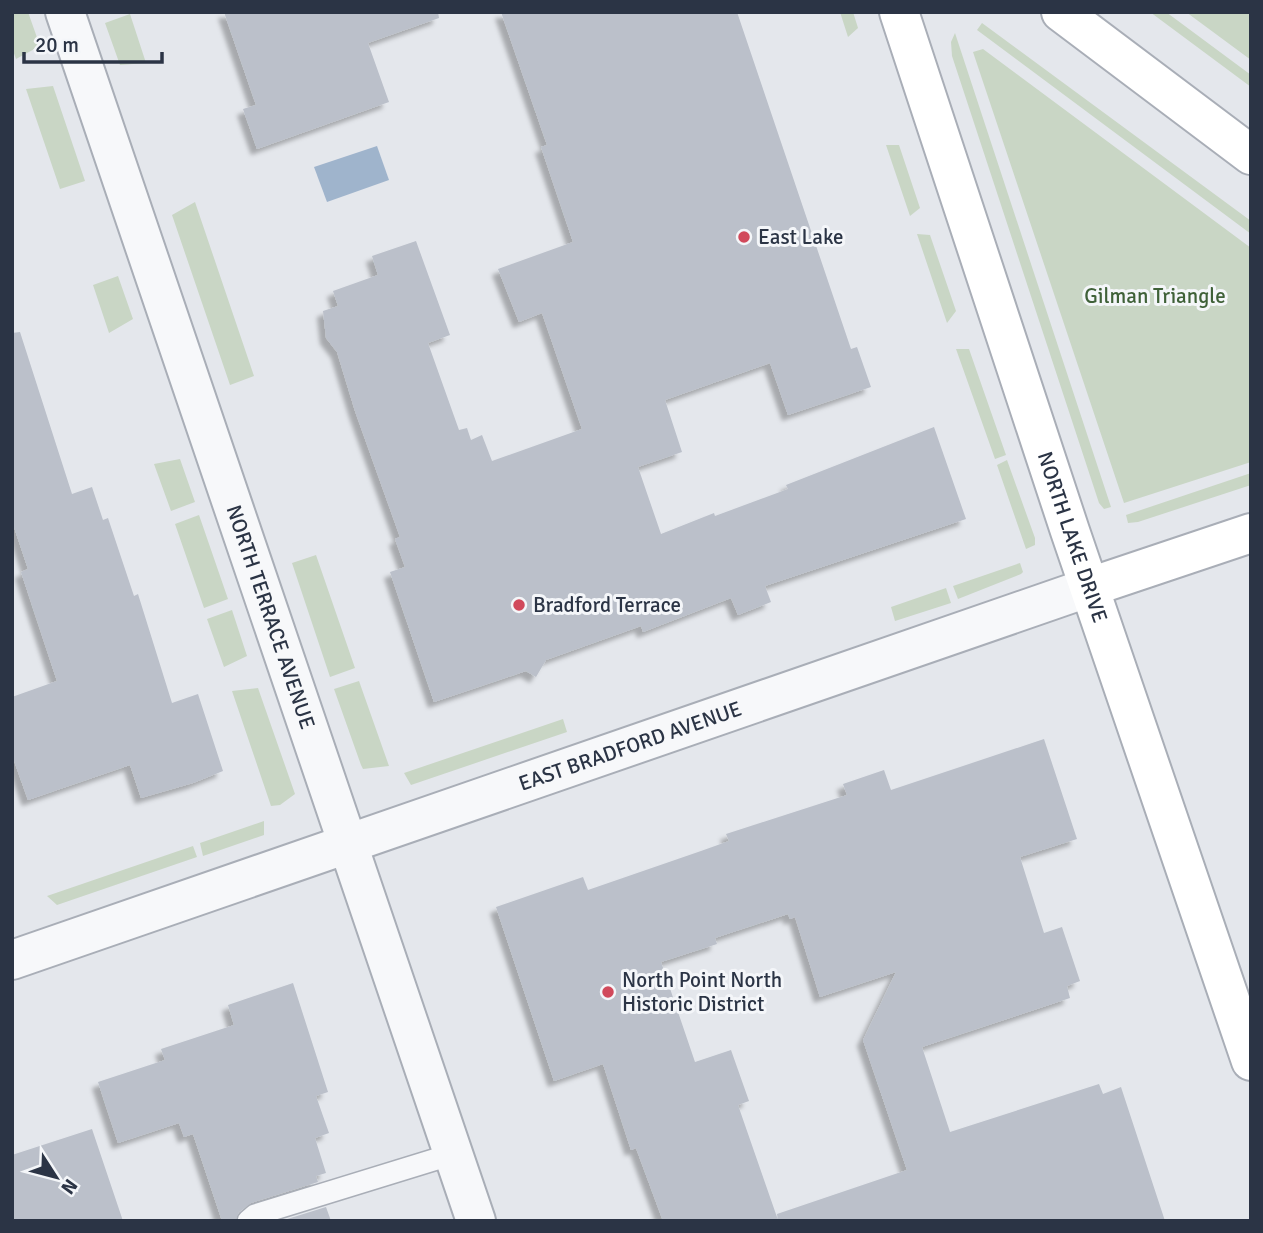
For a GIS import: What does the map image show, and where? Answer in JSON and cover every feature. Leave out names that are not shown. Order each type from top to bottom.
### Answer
[{"type":"street","name":"NORTH TERRACE AVENUE","points":[[65,12],[476,1221]]},
{"type":"street","name":"NORTH LAKE DRIVE","points":[[899,12],[1251,1061]]},
{"type":"street","points":[[1061,12],[1251,155]]},
{"type":"street","name":"EAST BRADFORD AVENUE","points":[[12,960],[1251,533]]},
{"type":"lane","points":[[248,1221],[255,1215],[453,1154]]},
{"type":"green space","points":[[12,12],[28,12],[40,46],[16,59],[12,48]]},
{"type":"green space","points":[[840,12],[853,12],[858,28],[848,37]]},
{"type":"green space","points":[[1150,12],[1166,12],[1251,75],[1251,87]]},
{"type":"green space","points":[[1186,12],[1251,12],[1251,60]]},
{"type":"green space","points":[[130,14],[146,63],[120,65],[105,23]]},
{"type":"green space","points":[[982,23],[1251,221],[1251,234],[977,30]]},
{"type":"green space","points":[[955,33],[1111,507],[1104,509],[1099,503],[952,56],[951,42]]},
{"type":"green space","name":"Gilman Triangle","points":[[983,49],[1251,248],[1251,462],[1124,503],[973,52]]},
{"type":"green space","points":[[53,86],[85,181],[60,189],[26,89]]},
{"type":"green space","points":[[886,145],[899,145],[920,208],[910,216]]},
{"type":"green space","points":[[195,202],[254,376],[230,385],[172,215]]},
{"type":"green space","points":[[917,234],[930,235],[956,311],[947,323]]},
{"type":"green space","points":[[118,276],[133,319],[109,333],[93,285]]},
{"type":"green space","points":[[956,349],[969,349],[1006,455],[995,459]]},
{"type":"green space","points":[[180,459],[195,502],[171,511],[154,464]]},
{"type":"green space","points":[[1007,460],[1035,538],[1035,545],[1026,549],[997,465]]},
{"type":"green space","points":[[1251,473],[1251,485],[1128,523],[1126,515]]},
{"type":"green space","points":[[199,515],[228,599],[204,608],[175,524]]},
{"type":"green space","points":[[316,555],[355,668],[330,677],[292,563]]},
{"type":"green space","points":[[1020,563],[1023,572],[1021,574],[958,599],[953,586]]},
{"type":"green space","points":[[946,588],[951,603],[895,621],[891,607]]},
{"type":"green space","points":[[232,610],[247,656],[224,667],[207,619]]},
{"type":"green space","points":[[359,681],[389,766],[363,769],[334,689]]},
{"type":"green space","points":[[258,688],[295,794],[280,805],[271,806],[232,691]]},
{"type":"green space","points":[[563,719],[567,732],[411,785],[404,773]]},
{"type":"green space","points":[[264,821],[264,835],[203,856],[200,843]]},
{"type":"green space","points":[[193,846],[197,857],[57,905],[47,896]]},
{"type":"water","points":[[377,146],[389,180],[327,202],[314,167]]},
{"type":"building","points":[[224,12],[438,12],[439,18],[368,43],[389,102],[257,149],[243,109],[256,105]]},
{"type":"building","points":[[501,12],[737,12],[851,349],[857,347],[871,387],[788,415],[770,363],[665,400],[682,452],[638,467],[661,534],[788,489],[786,485],[934,427],[966,519],[765,586],[771,602],[738,615],[731,598],[643,632],[641,626],[546,660],[536,677],[526,671],[434,702],[390,572],[405,567],[395,539],[400,537],[337,352],[326,338],[323,311],[338,306],[333,291],[378,275],[372,256],[416,241],[450,335],[428,343],[459,430],[467,428],[471,440],[482,435],[492,461],[582,429],[542,313],[519,322],[498,269],[573,242],[541,147],[547,145]]},
{"type":"building","points":[[20,332],[72,494],[92,487],[103,520],[108,518],[134,596],[138,594],[172,703],[198,694],[223,771],[141,798],[130,765],[28,800],[12,755],[12,697],[57,681],[21,572],[28,569],[12,521],[12,333]]},
{"type":"building","points":[[1044,739],[1077,839],[1020,857],[1044,933],[1062,927],[1080,981],[1067,986],[1070,998],[922,1047],[950,1132],[1099,1084],[1103,1094],[1121,1087],[1165,1221],[663,1221],[636,1148],[631,1150],[603,1064],[554,1081],[496,907],[583,877],[588,890],[701,851],[729,841],[726,834],[847,795],[843,784],[884,770],[891,790]],"holes":[[[788,914],[790,919],[795,917],[820,997],[896,972],[863,1040],[907,1170],[777,1214],[778,1220],[738,1105],[749,1101],[731,1050],[695,1062],[661,962],[717,944],[715,938]]]},
{"type":"building","points":[[293,983],[328,1092],[316,1096],[329,1133],[315,1138],[326,1173],[316,1176],[318,1182],[251,1203],[239,1212],[235,1221],[222,1221],[193,1134],[184,1137],[179,1123],[118,1143],[98,1082],[165,1060],[161,1049],[234,1025],[228,1005]]},
{"type":"building","points":[[92,1129],[123,1221],[12,1221],[12,1155]]},
{"type":"building","points":[[326,1207],[331,1221],[281,1221]]},
{"type":"place","name":"East Lake","points":[[744,237]]},
{"type":"place","name":"Bradford Terrace","points":[[519,605]]},
{"type":"place","name":"North Point North Historic District","points":[[608,992]]}]
